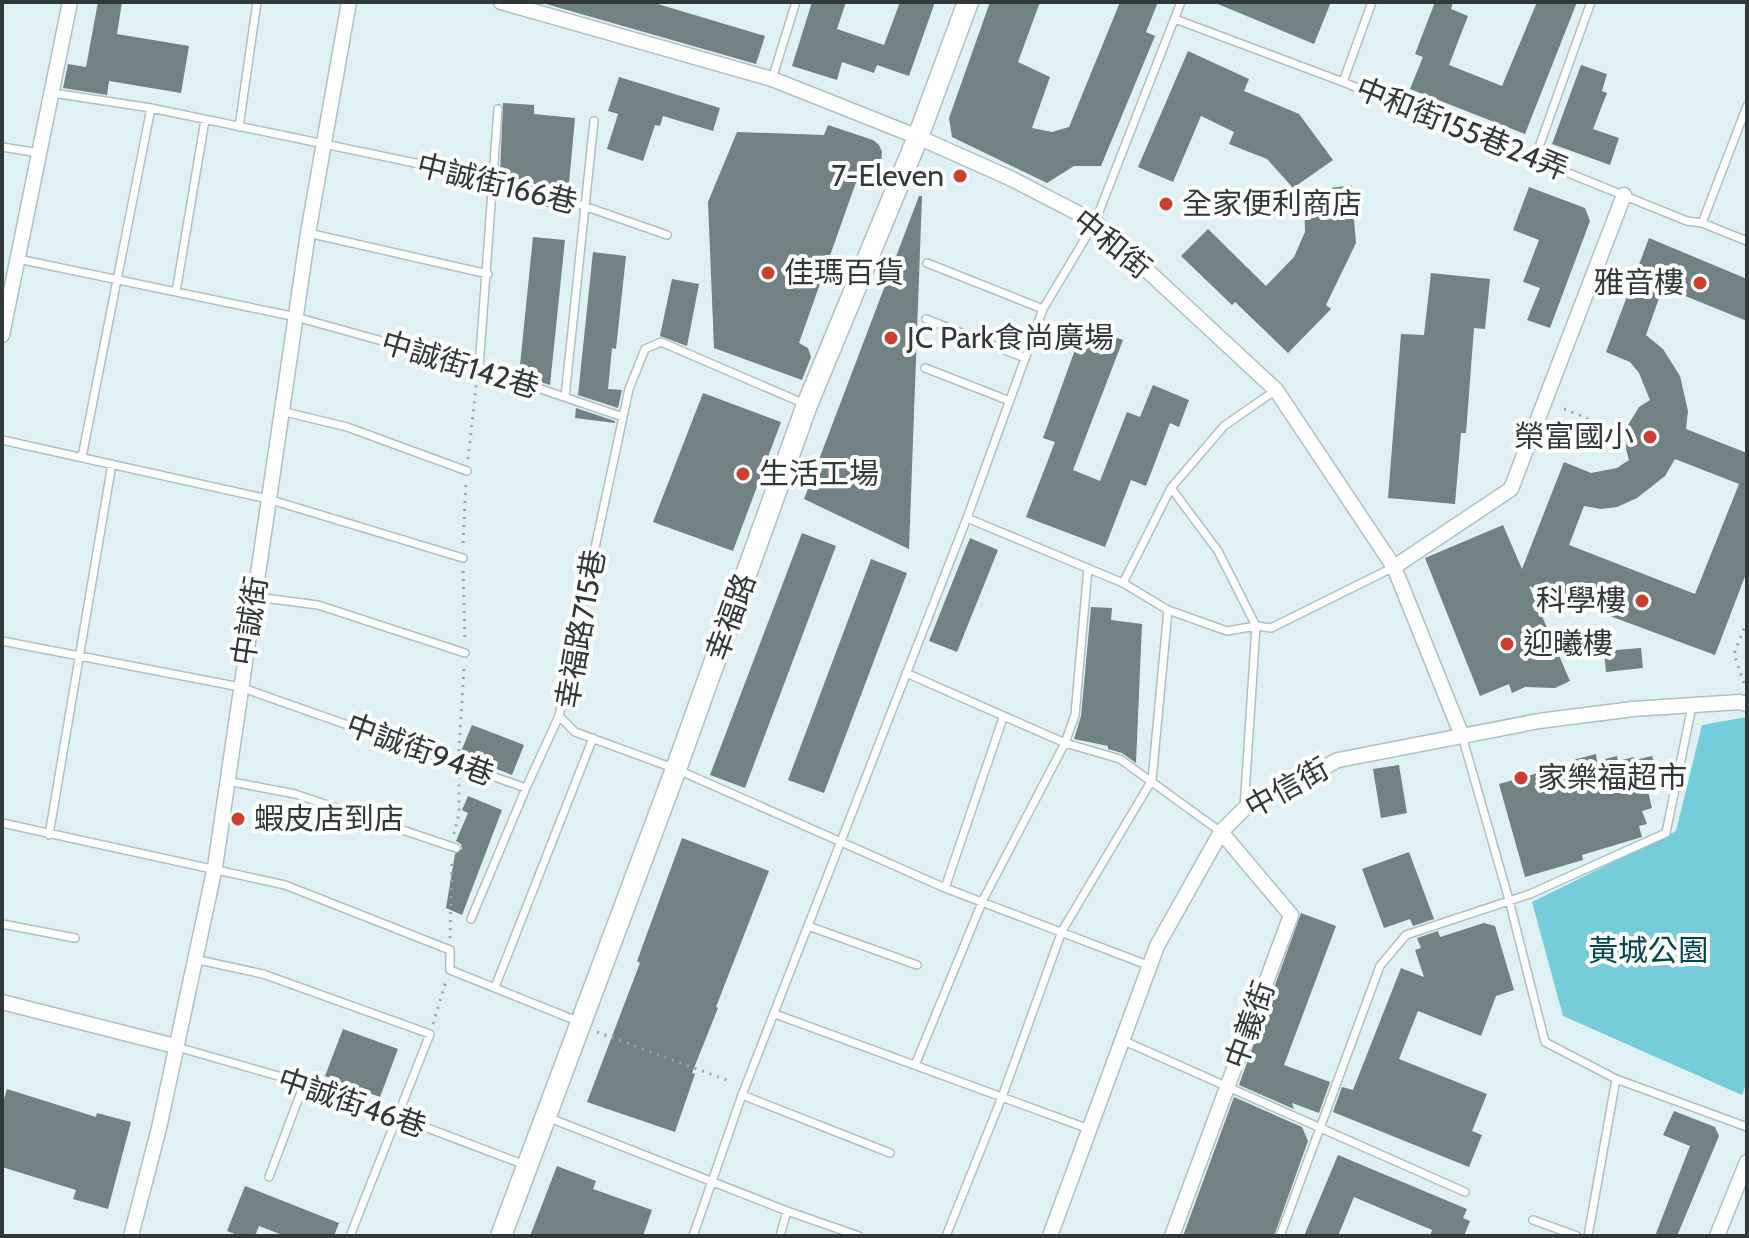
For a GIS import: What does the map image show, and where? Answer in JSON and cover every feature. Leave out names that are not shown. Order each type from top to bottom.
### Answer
[{"type":"street","points":[[2,335],[70,2]]},
{"type":"street","name":"中誠街","points":[[131,1236],[159,1128],[215,867],[308,233],[349,2]]},
{"type":"street","name":"中和街","points":[[501,2],[772,79],[918,137],[1012,179],[1095,222],[1276,390],[1394,567],[1462,736]]},
{"type":"street","name":"幸福路","points":[[501,1236],[676,769],[807,405],[918,137],[968,2]]},
{"type":"street","points":[[1394,567],[1511,489],[1624,195]]},
{"type":"street","name":"中信街","points":[[1050,1236],[1157,946],[1221,832],[1244,809],[1338,760],[1539,721],[1633,709],[1747,704]]},
{"type":"street","name":"中義街","points":[[1172,1236],[1291,915],[1221,832]]},
{"type":"street","points":[[2,1004],[175,1046]]},
{"type":"street","points":[[1717,1236],[1747,1162]]},
{"type":"lane","points":[[239,127],[257,2]]},
{"type":"lane","points":[[772,79],[796,2]]},
{"type":"lane","points":[[693,1236],[744,1091],[967,518],[1043,309],[1095,222],[1181,2]]},
{"type":"lane","points":[[1343,82],[1372,2]]},
{"type":"lane","points":[[1535,158],[1591,2]]},
{"type":"lane","name":"中和街155巷24弄","points":[[1175,19],[1343,82],[1687,221],[1702,223],[1747,241]]},
{"type":"lane","name":"中誠街166巷","points":[[53,93],[151,108],[492,179],[667,235]]},
{"type":"lane","points":[[1702,223],[1747,106]]},
{"type":"lane","points":[[82,457],[151,108]]},
{"type":"lane","points":[[479,368],[498,109]]},
{"type":"lane","points":[[176,292],[205,120]]},
{"type":"lane","points":[[565,397],[594,121]]},
{"type":"lane","points":[[2,147],[39,153]]},
{"type":"lane","points":[[308,233],[488,274]]},
{"type":"lane","name":"中誠街142巷","points":[[18,259],[296,317],[479,368],[623,417]]},
{"type":"lane","points":[[927,263],[1043,309]]},
{"type":"lane","points":[[926,319],[1025,358]]},
{"type":"lane","name":"幸福路715巷","points":[[807,405],[661,342],[645,349],[629,389],[559,716],[575,732],[676,769],[945,888],[1150,966]]},
{"type":"lane","points":[[925,368],[1010,401]]},
{"type":"lane","points":[[1123,583],[1171,488],[1224,426],[1276,390]]},
{"type":"lane","points":[[281,411],[347,427],[467,471]]},
{"type":"lane","points":[[2,440],[268,499],[463,558]]},
{"type":"lane","points":[[49,835],[112,464]]},
{"type":"lane","points":[[1171,488],[1218,551],[1256,626],[1244,809]]},
{"type":"lane","points":[[967,518],[1123,583],[1168,610],[1227,631],[1256,626],[1271,628],[1394,567]]},
{"type":"lane","points":[[915,1065],[983,900],[1031,814],[1075,715],[1088,568]]},
{"type":"lane","points":[[253,596],[318,605],[465,653]]},
{"type":"lane","points":[[946,1236],[1002,1097],[1062,931],[1152,780],[1168,610]]},
{"type":"lane","name":"中誠街94巷","points":[[2,641],[240,687],[526,788],[559,716]]},
{"type":"lane","points":[[906,673],[1065,743],[1120,759],[1221,832]]},
{"type":"lane","points":[[1280,1236],[1380,966],[1406,935],[1530,894],[1666,833],[1692,706]]},
{"type":"lane","points":[[945,888],[1003,718]]},
{"type":"lane","points":[[1462,736],[1509,900],[1545,1042],[1616,1079],[1747,1127]]},
{"type":"lane","points":[[495,987],[593,738]]},
{"type":"lane","points":[[227,781],[295,794],[456,848]]},
{"type":"lane","points":[[471,919],[526,788]]},
{"type":"lane","points":[[2,823],[215,867],[285,885],[450,950],[450,970],[579,1023]]},
{"type":"lane","points":[[2,924],[75,938]]},
{"type":"lane","points":[[808,926],[917,965]]},
{"type":"lane","points":[[194,959],[263,974],[430,1034],[350,1236]]},
{"type":"lane","points":[[775,1014],[1089,1129]]},
{"type":"lane","points":[[1122,1040],[1465,1192]]},
{"type":"lane","name":"中誠街46巷","points":[[175,1046],[304,1084],[527,1166]]},
{"type":"lane","points":[[1588,1236],[1616,1079]]},
{"type":"lane","points":[[269,1177],[304,1084]]},
{"type":"lane","points":[[744,1091],[890,1153]]},
{"type":"lane","points":[[545,1117],[859,1236]]},
{"type":"lane","points":[[780,1236],[787,1211]]},
{"type":"lane","points":[[1533,1220],[1577,1236]]},
{"type":"path","points":[[1564,409],[1622,432]]},
{"type":"path","points":[[1744,683],[1734,654],[1747,621]]},
{"type":"path","points":[[430,1034],[450,970]]},
{"type":"path","points":[[579,1023],[744,1091]]},
{"type":"green space","name":"黃城公園","points":[[1747,717],[1747,1082],[1742,1095],[1563,1016],[1532,902],[1676,831],[1702,725]]},
{"type":"building","points":[[98,2],[122,2],[117,34],[189,46],[181,93],[109,81],[107,95],[63,88],[68,64],[86,67]]},
{"type":"building","points":[[547,2],[651,2],[765,36],[756,64]]},
{"type":"building","points":[[812,2],[846,2],[837,29],[884,45],[900,2],[935,2],[909,76],[877,65],[874,73],[842,62],[837,80],[792,66]]},
{"type":"building","points":[[990,2],[1040,2],[1018,62],[1050,77],[1032,128],[1052,132],[1069,127],[1120,2],[1158,2],[1146,32],[1155,36],[1101,166],[1074,166],[1047,183],[952,137],[949,118]]},
{"type":"building","points":[[1213,2],[1331,2],[1314,44]]},
{"type":"building","points":[[1435,2],[1453,2],[1451,9],[1468,16],[1449,65],[1502,86],[1537,2],[1577,2],[1525,134],[1410,89],[1423,57],[1415,54]]},
{"type":"building","points":[[1188,51],[1249,79],[1244,91],[1299,114],[1333,160],[1293,188],[1267,159],[1229,144],[1234,132],[1201,116],[1173,182],[1138,167]]},
{"type":"building","points":[[1581,65],[1607,74],[1602,91],[1607,93],[1593,129],[1619,138],[1610,165],[1552,144]]},
{"type":"building","points":[[619,77],[720,108],[713,131],[663,116],[660,126],[655,125],[643,161],[607,149],[618,114],[608,111]]},
{"type":"building","points":[[503,103],[534,105],[534,114],[575,118],[568,194],[500,174]]},
{"type":"building","name":"佳瑪百貨","points":[[828,125],[873,140],[882,152],[881,163],[872,171],[860,171],[799,343],[808,348],[811,357],[802,380],[714,348],[708,202],[737,132],[824,135]]},
{"type":"building","points":[[1351,185],[1356,243],[1326,305],[1331,309],[1288,353],[1181,256],[1208,229],[1266,286],[1294,257],[1305,232],[1304,192]]},
{"type":"building","points":[[1529,187],[1585,208],[1590,221],[1550,328],[1527,320],[1540,288],[1523,282],[1539,240],[1513,230]]},
{"type":"building","name":"JC Park食尚廣場","points":[[919,196],[922,196],[909,549],[804,499]]},
{"type":"building","points":[[534,198],[566,208],[566,209],[533,205]]},
{"type":"building","points":[[533,237],[565,240],[550,385],[519,375]]},
{"type":"building","points":[[1649,238],[1747,279],[1747,321],[1663,287],[1646,335],[1663,349],[1680,376],[1688,411],[1686,429],[1747,453],[1747,571],[1715,655],[1529,586],[1570,681],[1555,688],[1525,687],[1512,693],[1509,684],[1480,696],[1425,558],[1503,525],[1522,569],[1564,462],[1591,473],[1617,468],[1629,460],[1626,449],[1628,425],[1639,407],[1650,400],[1639,373],[1630,362],[1606,352]],"holes":[[[1675,459],[1739,484],[1695,594],[1569,545],[1584,506],[1601,509],[1617,507],[1637,498],[1665,476]]]},
{"type":"building","points":[[593,252],[626,256],[616,349],[612,348],[608,389],[622,390],[618,408],[578,395]]},
{"type":"building","points":[[1431,273],[1490,279],[1485,329],[1474,328],[1466,433],[1461,433],[1455,504],[1388,498],[1401,334],[1424,335]]},
{"type":"building","points":[[672,279],[699,284],[687,346],[660,336]]},
{"type":"building","points":[[1084,325],[1123,340],[1073,470],[1100,481],[1127,412],[1140,417],[1153,385],[1189,400],[1179,427],[1170,423],[1146,486],[1131,480],[1105,547],[1026,517],[1055,442],[1043,438]]},
{"type":"building","points":[[703,393],[781,422],[733,551],[653,522]]},
{"type":"building","points":[[576,408],[615,421],[615,423],[575,418]]},
{"type":"building","points":[[802,533],[836,546],[745,788],[710,775]]},
{"type":"building","points":[[970,538],[998,550],[957,652],[929,641]]},
{"type":"building","points":[[871,559],[907,573],[824,793],[788,780]]},
{"type":"building","points":[[1091,607],[1112,608],[1111,620],[1142,624],[1136,763],[1122,753],[1108,749],[1108,746],[1074,739],[1081,716]]},
{"type":"building","points":[[1641,648],[1643,668],[1606,672],[1604,651]]},
{"type":"building","points":[[472,725],[524,745],[512,775],[460,754]]},
{"type":"building","points":[[1596,754],[1597,761],[1617,756],[1618,761],[1652,756],[1659,779],[1651,781],[1654,790],[1648,791],[1652,808],[1642,811],[1647,824],[1639,826],[1642,837],[1582,855],[1583,860],[1525,877],[1499,784]]},
{"type":"building","points":[[1399,765],[1407,813],[1381,818],[1373,769]]},
{"type":"building","points":[[468,796],[502,810],[462,915],[446,908],[455,854],[462,849],[456,841],[468,813],[462,810]]},
{"type":"building","points":[[682,838],[769,871],[692,1073],[695,1074],[675,1132],[587,1102],[640,963],[637,961]]},
{"type":"building","points":[[1409,852],[1434,919],[1413,926],[1410,919],[1384,928],[1362,869]]},
{"type":"building","points":[[1301,913],[1336,926],[1284,1065],[1330,1082],[1319,1113],[1292,1103],[1294,1109],[1239,1085]]},
{"type":"building","points":[[1484,923],[1495,926],[1514,990],[1496,996],[1481,1036],[1418,1011],[1399,1059],[1487,1094],[1472,1131],[1482,1135],[1469,1167],[1333,1112],[1342,1087],[1353,1090],[1401,968],[1424,977],[1415,950],[1421,948],[1417,938],[1438,931],[1440,937]]},
{"type":"building","points":[[343,1029],[398,1049],[380,1097],[325,1076]]},
{"type":"building","points":[[7,1089],[96,1117],[97,1113],[131,1122],[108,1209],[73,1199],[76,1190],[2,1167],[2,1106]]},
{"type":"building","points":[[1234,1097],[1302,1127],[1308,1141],[1274,1236],[1183,1236]]},
{"type":"building","points":[[1674,1111],[1715,1127],[1719,1136],[1677,1236],[1655,1236],[1690,1146],[1663,1135]]},
{"type":"building","points":[[1338,1155],[1467,1209],[1463,1218],[1470,1221],[1464,1236],[1430,1236],[1432,1230],[1354,1197],[1338,1236],[1304,1236]]},
{"type":"building","points":[[557,1166],[596,1181],[593,1189],[652,1210],[643,1236],[530,1236]]},
{"type":"building","points":[[245,1186],[339,1223],[334,1236],[285,1236],[259,1226],[255,1236],[240,1236],[227,1231]]},
{"type":"place","name":"7-Eleven","points":[[960,176]]},
{"type":"place","name":"全家便利商店","points":[[1166,204]]},
{"type":"place","name":"佳瑪百貨","points":[[768,273]]},
{"type":"place","name":"雅音樓","points":[[1700,283]]},
{"type":"place","name":"JC Park食尚廣場","points":[[891,338]]},
{"type":"place","name":"榮富國小","points":[[1650,437]]},
{"type":"place","name":"生活工場","points":[[743,474]]},
{"type":"place","name":"科學樓","points":[[1642,601]]},
{"type":"place","name":"迎曦樓","points":[[1507,644]]},
{"type":"place","name":"家樂福超市","points":[[1521,778]]},
{"type":"place","name":"蝦皮店到店","points":[[238,819]]}]
